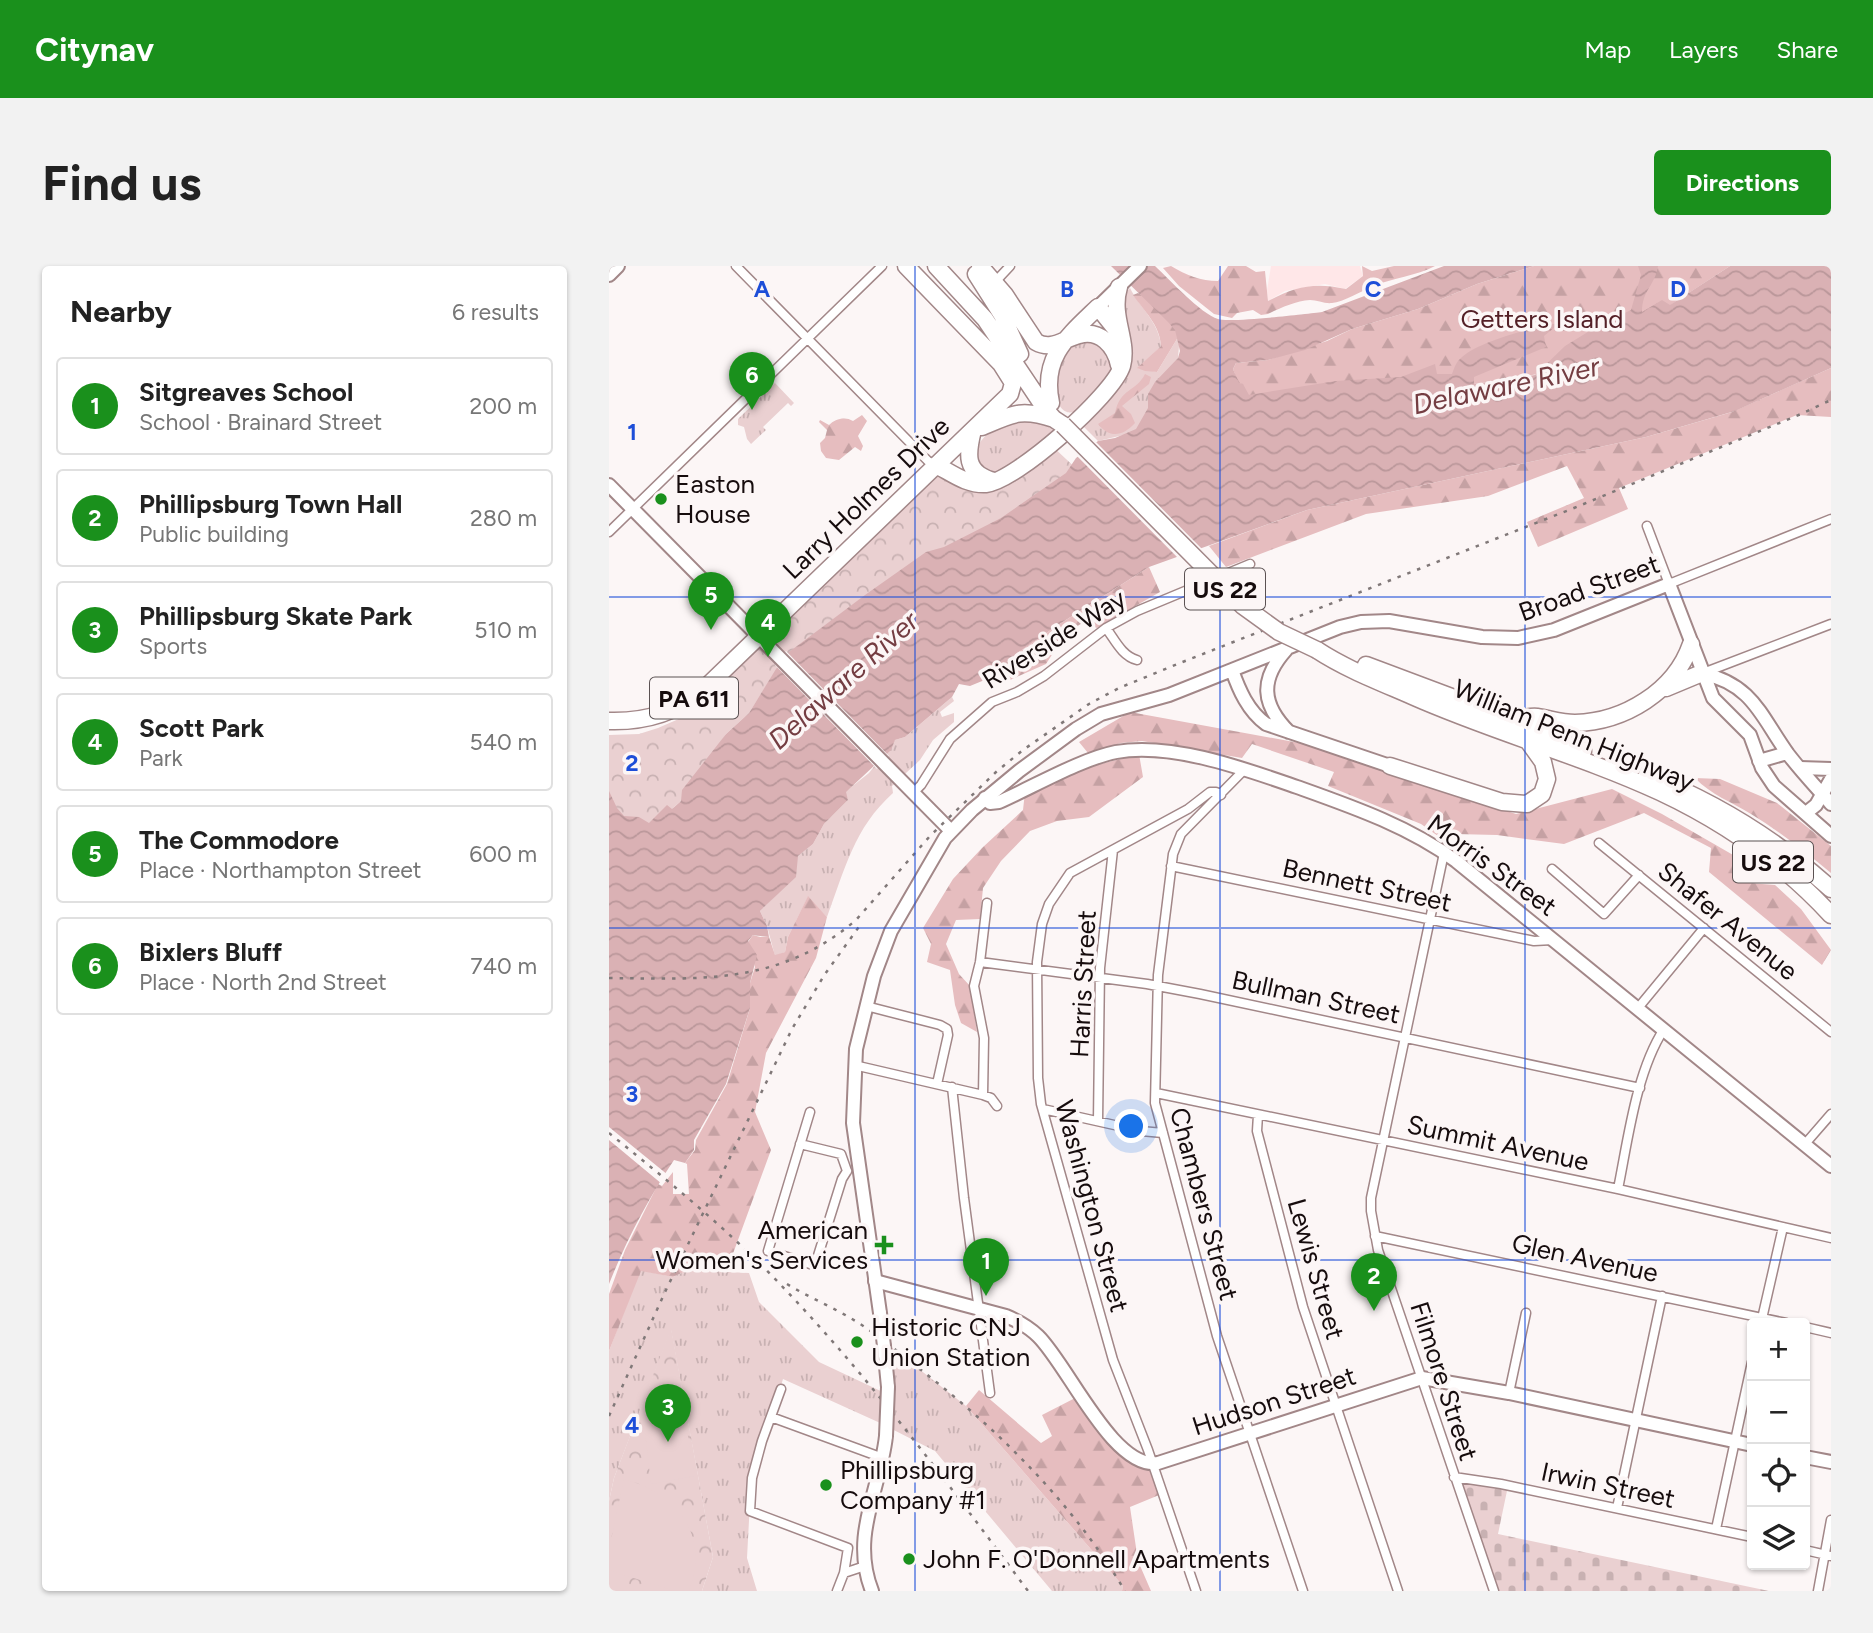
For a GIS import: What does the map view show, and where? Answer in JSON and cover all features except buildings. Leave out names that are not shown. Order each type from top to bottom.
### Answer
[{"type":"highway","name":"Larry Holmes Drive","points":[[609,721],[646,719],[679,708],[706,688],[1010,394],[1013,385],[1011,376],[906,266]]},
{"type":"highway","points":[[922,266],[978,310]]},
{"type":"highway","name":"US 22","points":[[936,266],[978,310],[1056,416]]},
{"type":"highway","name":"US 22","points":[[950,266],[986,304],[1020,354],[1056,416]]},
{"type":"highway","points":[[970,266],[997,306],[1020,354]]},
{"type":"highway","points":[[980,266],[995,282],[1033,340],[1048,346],[1085,334],[1101,337],[1113,348],[1120,371]]},
{"type":"highway","points":[[936,465],[971,482],[986,484],[996,481],[1051,445],[1111,384],[1120,371],[1123,354],[1115,306],[1121,284]]},
{"type":"highway","points":[[996,481],[981,475],[971,465],[968,450],[973,429],[1021,412],[1056,416],[1049,386],[1050,371],[1063,341],[1098,307],[1115,326],[1120,337]]},
{"type":"highway","name":"William Penn Highway","points":[[1056,416],[1243,606],[1279,632],[1335,662],[1442,709],[1645,786],[1708,818],[1766,856],[1831,915]]},
{"type":"highway","points":[[1659,690],[1685,659],[1691,644]]},
{"type":"highway","name":"William Penn Highway","points":[[1317,650],[1338,654],[1659,780],[1710,804],[1776,845],[1831,889]]},
{"type":"highway","points":[[1509,721],[1536,717],[1574,723],[1601,720],[1629,710],[1659,690],[1702,673]]},
{"type":"highway","points":[[1390,766],[1502,802],[1527,804],[1542,794],[1547,779],[1543,762],[1528,741]]},
{"type":"main road","points":[[609,275],[618,266]]},
{"type":"main road","points":[[1098,307],[1140,266]]},
{"type":"main road","points":[[609,485],[951,831]]},
{"type":"main road","points":[[1669,584],[1713,698],[1750,735],[1759,761],[1774,786],[1831,836]]},
{"type":"main road","name":"Broad Street","points":[[872,1591],[865,1566],[865,1524],[883,1458],[888,1387],[880,1313],[854,1169],[854,1065],[866,1006],[892,929],[951,831],[985,798],[1019,771],[1095,717],[1113,709],[1160,698],[1340,627],[1383,621],[1410,623],[1491,638],[1527,637],[1554,630],[1669,584]]},
{"type":"main road","points":[[1288,647],[1271,673],[1267,689],[1272,712],[1290,733]]},
{"type":"main road","points":[[1235,669],[1242,697],[1248,701],[1262,722],[1390,766]]},
{"type":"main road","points":[[1702,673],[1721,680],[1751,699],[1787,753],[1831,804]]},
{"type":"main road","name":"Morris Street","points":[[985,798],[990,803],[997,803],[1097,758],[1132,750],[1173,752],[1244,770],[1362,811],[1409,831],[1444,853],[1555,940],[1831,1166]]},
{"type":"main road","points":[[1759,761],[1787,753]]},
{"type":"main road","points":[[1800,768],[1831,769]]},
{"type":"main road","points":[[1806,813],[1816,805],[1831,779]]},
{"type":"main road","points":[[875,1281],[1016,1320],[1032,1331],[1046,1346],[1112,1440],[1142,1462],[1153,1464]]},
{"type":"main road","name":"Hudson Street","points":[[1153,1464],[1422,1378],[1509,1393],[1748,1444]]},
{"type":"main road","points":[[1810,1458],[1831,1462]]},
{"type":"street","points":[[736,266],[928,461],[936,465]]},
{"type":"street","points":[[609,532],[882,266]]},
{"type":"street","points":[[995,282],[1010,266]]},
{"type":"street","name":"Broad Street","points":[[1669,584],[1831,519]]},
{"type":"street","points":[[1647,526],[1669,584]]},
{"type":"street","name":"Riverside Way","points":[[913,793],[921,785],[941,750],[966,723],[992,702],[1017,692],[1044,676],[1106,628],[1137,611],[1250,564]]},
{"type":"street","points":[[1702,673],[1831,624]]},
{"type":"street","points":[[1106,628],[1123,652],[1137,660]]},
{"type":"street","name":"Chambers Street","points":[[1244,770],[1177,841],[1171,866],[1158,986],[1156,1103],[1217,1336],[1303,1591]]},
{"type":"street","name":"Washington Street","points":[[1196,1591],[1153,1464],[1113,1360],[1042,1109],[1038,1078],[1037,962],[1044,916],[1070,873],[1188,809],[1210,792],[1221,796]]},
{"type":"street","name":"Shafer Avenue","points":[[1599,843],[1831,1032]]},
{"type":"street","name":"Harris Street","points":[[1098,1121],[1100,978],[1113,850]]},
{"type":"street","name":"Filmore Street","points":[[1444,853],[1370,1205],[1375,1236],[1494,1591]]},
{"type":"street","name":"Bennett Street","points":[[1171,866],[1534,941],[1555,940]]},
{"type":"street","points":[[1552,870],[1604,914],[1639,875]]},
{"type":"street","points":[[983,1095],[984,1038],[974,986],[981,962],[987,903]]},
{"type":"street","points":[[1638,1008],[1704,928]]},
{"type":"street","name":"Bullman Street","points":[[981,962],[1158,986],[1640,1088]]},
{"type":"street","points":[[866,1006],[947,1029],[937,1084]]},
{"type":"street","points":[[1618,1189],[1640,1088],[1657,1040],[1664,1029]]},
{"type":"street","points":[[854,1065],[983,1095],[991,1098],[997,1105]]},
{"type":"street","points":[[952,1087],[990,1392]]},
{"type":"street","name":"Summit Avenue","points":[[1156,1093],[1618,1189],[1831,1238]]},
{"type":"street","points":[[1042,1109],[1141,1131],[1163,1133]]},
{"type":"street","points":[[800,1144],[841,1154],[854,1169],[842,1180],[818,1258],[810,1264],[768,1251],[782,1206],[800,1144],[810,1112]]},
{"type":"street","points":[[1805,1144],[1831,1114]]},
{"type":"street","name":"Lewis Street","points":[[1258,1115],[1257,1131],[1293,1269],[1398,1591]]},
{"type":"street","points":[[1762,1318],[1783,1227]]},
{"type":"street","name":"Glen Avenue","points":[[1375,1236],[1662,1296],[1749,1318]]},
{"type":"street","points":[[1617,1508],[1662,1296]]},
{"type":"street","points":[[1509,1393],[1526,1312]]},
{"type":"street","points":[[1810,1328],[1831,1333]]},
{"type":"street","points":[[1716,1529],[1748,1381]]},
{"type":"street","points":[[781,1389],[752,1478],[750,1511],[846,1546],[849,1550],[837,1591]]},
{"type":"street","points":[[771,1417],[883,1458]]},
{"type":"street","name":"Irwin Street","points":[[1454,1477],[1467,1477],[1747,1536]]},
{"type":"street","points":[[1818,1591],[1829,1556],[1831,1520]]},
{"type":"street","points":[[1810,1551],[1829,1556]]},
{"type":"street","points":[[844,1573],[865,1566]]},
{"type":"shaded area","points":[[1271,266],[1360,266],[1363,276],[1345,289],[1325,284],[1285,291],[1268,301]]},
{"type":"green space","points":[[1171,266],[1194,277],[1212,281],[1218,281],[1228,266],[1246,266],[1256,272],[1265,271],[1268,301],[1306,287],[1346,289],[1363,276],[1362,266],[1372,271],[1394,266],[1435,266],[1373,286],[1336,302],[1305,301],[1268,314],[1261,315],[1253,310],[1237,313],[1232,318],[1214,314],[1179,286],[1163,268]]},
{"type":"green space","name":"Getters Island","points":[[1534,266],[1730,266],[1675,302],[1590,366],[1435,390],[1247,408],[1233,369],[1236,363],[1268,360],[1327,341],[1352,329],[1418,309],[1477,284]]},
{"type":"green space","points":[[1130,288],[1153,322],[1161,346],[1138,368],[1157,372],[1180,334],[1178,358],[1145,430],[1098,441],[1081,424],[1129,366],[1131,351],[1123,304]]},
{"type":"green space","points":[[1138,293],[1159,306],[1180,334],[1157,372],[1137,368],[1161,346],[1155,325],[1133,295]]},
{"type":"green space","points":[[1092,338],[1112,356],[1112,371],[1079,412],[1067,412],[1061,408],[1056,391],[1062,360],[1071,346]]},
{"type":"green space","points":[[1831,368],[1831,417],[1797,415],[1619,488],[1628,509],[1538,547],[1527,522],[1584,498],[1567,466],[1488,496],[1366,514],[1226,567],[1209,546],[1307,510],[1646,437],[1732,412]]},
{"type":"green space","points":[[1145,374],[1151,377],[1149,384],[1122,406],[1131,414],[1135,423],[1121,433],[1107,432],[1098,424],[1115,413],[1124,394]]},
{"type":"green space","points":[[775,383],[794,403],[791,406],[788,403],[763,427],[766,430],[751,444],[744,427],[738,425],[738,419]]},
{"type":"green space","points":[[862,415],[867,421],[858,436],[863,446],[861,451],[855,447],[839,460],[826,458],[820,443],[827,430],[820,420],[829,425],[840,419],[853,421]]},
{"type":"green space","points":[[1011,420],[1042,422],[1057,433],[1001,474],[981,472],[974,453],[977,447],[989,433]]},
{"type":"green space","points":[[1051,445],[1081,473],[773,675],[749,713],[726,734],[681,801],[656,832],[609,813],[609,735],[639,734],[658,728],[681,718],[705,701],[759,636],[936,465],[981,484]]},
{"type":"green space","points":[[1149,567],[1160,592],[1097,628],[1084,622],[1066,633],[1046,664],[1010,680],[987,679],[1016,654]]},
{"type":"green space","points":[[952,697],[954,701],[940,712],[942,717],[954,713],[954,722],[933,740],[920,760],[892,786],[893,793],[869,820],[852,850],[827,917],[808,897],[788,937],[785,952],[775,956],[760,911],[777,894],[798,856],[813,844],[824,824],[848,800],[845,792],[869,773],[895,740],[905,737]]},
{"type":"green space","points":[[1130,712],[1305,744],[1516,814],[1612,789],[1662,814],[1747,863],[1749,883],[1775,885],[1801,909],[1831,950],[1822,965],[1709,872],[1711,848],[1644,813],[1564,844],[1497,835],[1438,836],[1421,824],[1328,786],[1334,772],[1252,744],[1242,758],[1142,741],[1121,743],[1088,753],[1079,742]]},
{"type":"green space","points":[[1139,754],[1143,777],[1089,817],[1057,821],[1030,831],[1001,861],[983,888],[980,919],[956,920],[946,944],[959,974],[970,986],[977,1032],[961,1023],[955,1005],[950,970],[927,962],[931,944],[923,928],[953,879],[1023,810],[1025,792],[1070,772]]},
{"type":"green space","points":[[1695,778],[1720,779],[1777,803],[1831,846],[1831,873],[1772,827],[1715,794]]},
{"type":"green space","points":[[808,896],[827,917],[816,958],[766,1053],[755,1112],[771,1150],[727,1270],[688,1270],[673,1277],[641,1271],[609,1351],[609,1294],[625,1250],[658,1184],[662,1186],[673,1172],[673,1194],[689,1194],[685,1163],[695,1150],[696,1140],[727,1084],[750,1008],[750,983],[755,967],[748,942],[753,935],[769,937],[775,955],[785,952],[788,937]]},
{"type":"green space","points":[[640,1270],[673,1277],[688,1270],[749,1273],[759,1302],[819,1362],[887,1394],[886,1343],[966,1406],[1123,1586],[1122,1591],[1052,1591],[935,1451],[783,1379],[751,1483],[747,1558],[757,1591],[702,1591],[713,1557],[671,1330],[614,1478],[609,1501],[609,1351]]},
{"type":"green space","points":[[671,1328],[713,1557],[702,1591],[609,1591],[609,1501],[614,1478]]},
{"type":"green space","points":[[979,1390],[1041,1443],[1052,1436],[1042,1415],[1081,1395],[1111,1439],[1153,1463],[1164,1493],[1130,1507],[1138,1561],[1151,1591],[1122,1591],[1123,1586],[966,1406]]},
{"type":"green space","points":[[682,1402],[695,1476],[651,1484],[642,1407]]},
{"type":"green space","points":[[1455,1475],[1508,1486],[1498,1534],[1769,1591],[1494,1591]]},
{"type":"green space","points":[[624,1479],[660,1495],[674,1506],[685,1520],[692,1535],[695,1552],[689,1591],[674,1591],[609,1570],[609,1549]]},
{"type":"water","name":"Delaware River","points":[[1111,266],[1155,266],[1211,316],[1236,320],[1322,312],[1444,266],[1534,266],[1477,284],[1418,309],[1352,329],[1305,350],[1268,360],[1236,363],[1233,369],[1239,383],[1243,384],[1249,395],[1336,381],[1401,377],[1435,364],[1437,374],[1452,374],[1459,360],[1479,347],[1522,331],[1560,323],[1544,336],[1546,347],[1474,377],[1474,384],[1535,375],[1565,346],[1631,310],[1641,275],[1638,266],[1658,266],[1644,298],[1642,312],[1662,300],[1670,305],[1730,266],[1831,266],[1831,368],[1735,411],[1646,437],[1307,510],[1149,567],[1016,654],[987,679],[970,686],[959,684],[952,697],[905,737],[895,740],[891,750],[846,792],[848,800],[824,824],[813,844],[798,856],[796,877],[760,911],[769,937],[753,935],[748,941],[757,955],[750,983],[750,1008],[726,1084],[694,1140],[694,1150],[685,1163],[674,1160],[655,1190],[630,1236],[609,1284],[609,791],[624,816],[639,817],[649,823],[667,805],[672,809],[681,801],[682,790],[726,734],[749,713],[789,652],[926,552],[944,547],[1001,518],[1066,473],[1076,458],[1098,441],[1115,438],[1136,429],[1148,408],[1148,394],[1155,382],[1178,358],[1180,351],[1175,330]]},
{"type":"pier","points":[[1093,439],[1204,551],[1180,560],[1075,454]]},
{"type":"pier","points":[[786,651],[889,756],[877,769],[775,665]]},
{"type":"pier","points":[[609,1127],[668,1175],[662,1184],[609,1140]]},
{"type":"railway","points":[[609,978],[739,974],[798,957],[827,941],[856,920],[930,836],[996,772],[1089,704],[1119,688],[1180,663],[1574,508],[1831,400]]},
{"type":"railway","points":[[609,1416],[665,1292],[792,1029],[825,974],[861,924]]},
{"type":"railway","points":[[609,1133],[737,1242],[811,1317],[907,1432],[1028,1591]]},
{"type":"railway","points":[[787,1284],[874,1333],[979,1418],[1059,1499],[1105,1559],[1125,1591]]},
{"type":"place","name":"Bixlers Bluff","points":[[752,410]]},
{"type":"place","name":"Easton House","points":[[661,499]]},
{"type":"place","name":"The Commodore","points":[[711,630]]},
{"type":"place","name":"Scott Park","points":[[768,657]]},
{"type":"place","name":"American Women's Services","points":[[884,1245]]},
{"type":"place","name":"Sitgreaves School","points":[[986,1296]]},
{"type":"place","name":"Phillipsburg Town Hall","points":[[1374,1311]]},
{"type":"place","name":"Historic CNJ Union Station","points":[[857,1342]]},
{"type":"place","name":"Phillipsburg Skate Park","points":[[668,1442]]},
{"type":"place","name":"Phillipsburg Company #1","points":[[826,1485]]},
{"type":"place","name":"John F. O'Donnell Apartments","points":[[909,1559]]}]
